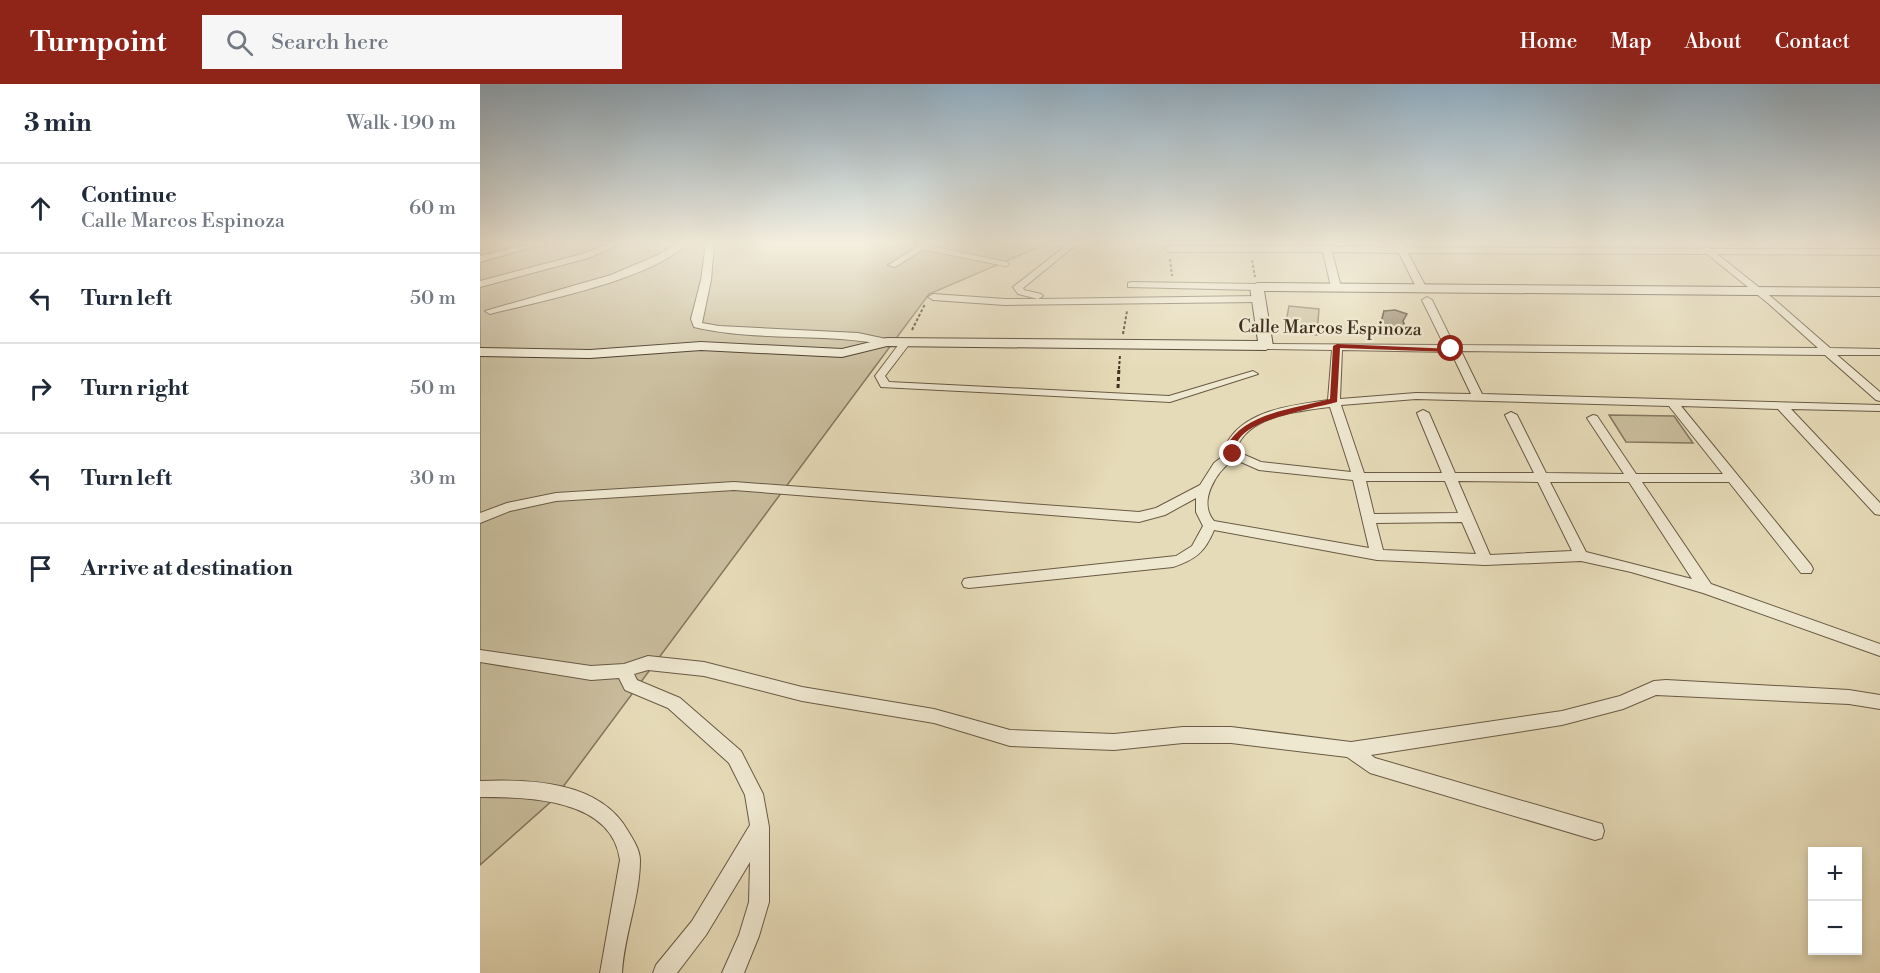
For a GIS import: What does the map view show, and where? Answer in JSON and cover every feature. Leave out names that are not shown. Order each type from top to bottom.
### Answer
[{"type":"street","points":[[490,311],[581,285]]},
{"type":"street","points":[[703,285],[697,325],[719,329],[858,336],[887,342]]},
{"type":"street","points":[[1020,285],[1018,287],[1025,293],[1067,301]]},
{"type":"street","points":[[1153,285],[1258,293],[1880,292]]},
{"type":"street","points":[[1421,285],[1478,398]]},
{"type":"street","points":[[1749,285],[1772,302],[1880,398]]},
{"type":"street","points":[[933,297],[1005,302],[1067,301],[1258,293],[1336,287],[1425,294],[1880,303]]},
{"type":"street","points":[[1258,293],[1266,346]]},
{"type":"street","name":"Calle Marcos Espinoza","points":[[480,352],[590,354],[700,346],[842,353],[887,342],[1880,352]]},
{"type":"street","points":[[906,342],[880,376],[885,386],[1170,399],[1253,374]]},
{"type":"street","points":[[1337,346],[1334,401],[1359,477],[1377,555]]},
{"type":"street","points":[[1733,478],[1359,477],[1259,466],[1233,454],[1230,447],[1235,437],[1249,424],[1334,401],[1416,396],[1674,405],[1880,408]]},
{"type":"street","points":[[1674,405],[1806,569]]},
{"type":"street","points":[[1782,406],[1880,511]]},
{"type":"street","points":[[1423,413],[1485,560]]},
{"type":"street","points":[[1511,416],[1581,556]]},
{"type":"street","points":[[1593,418],[1706,588]]},
{"type":"street","points":[[1233,454],[1217,466],[1206,487],[1200,509],[1203,519],[1210,525],[1377,555],[1485,560],[1581,556],[1706,588],[1880,650]]},
{"type":"street","points":[[480,518],[507,507],[556,497],[734,486],[1139,517],[1177,505],[1206,487]]},
{"type":"street","points":[[1369,519],[1467,517]]},
{"type":"street","points":[[969,583],[1173,562],[1190,557],[1200,549],[1210,525]]},
{"type":"street","points":[[480,656],[591,674],[624,671],[648,663],[704,669],[802,694],[934,716],[1010,738],[1063,742],[1114,742],[1184,735],[1232,735],[1351,750],[1562,718],[1623,702],[1654,688],[1683,687],[1849,697],[1880,702]]},
{"type":"street","points":[[624,671],[631,686],[675,704],[735,757],[754,794],[760,827],[759,902],[749,936],[733,973]]},
{"type":"street","points":[[1351,750],[1370,765],[1595,831]]},
{"type":"street","points":[[480,789],[537,791],[576,800],[601,813],[620,830],[630,858],[610,973]]},
{"type":"street","points":[[664,973],[699,928],[760,827]]},
{"type":"path","points":[[1257,285],[1258,293]]},
{"type":"path","points":[[906,342],[923,304],[933,297]]},
{"type":"shaded area","points":[[480,285],[949,285],[929,294],[554,799],[480,865]]},
{"type":"shaded area","points":[[1289,306],[1319,309],[1317,335],[1284,332]]},
{"type":"shaded area","points":[[1609,415],[1674,416],[1693,443],[1626,442]]},
{"type":"building","points":[[1395,310],[1407,314],[1403,321],[1405,326],[1380,326],[1384,311]]},
{"type":"route","points":[[1233,454],[1230,447],[1235,437],[1249,424],[1334,401],[1334,366],[1337,346],[1451,349]]}]
